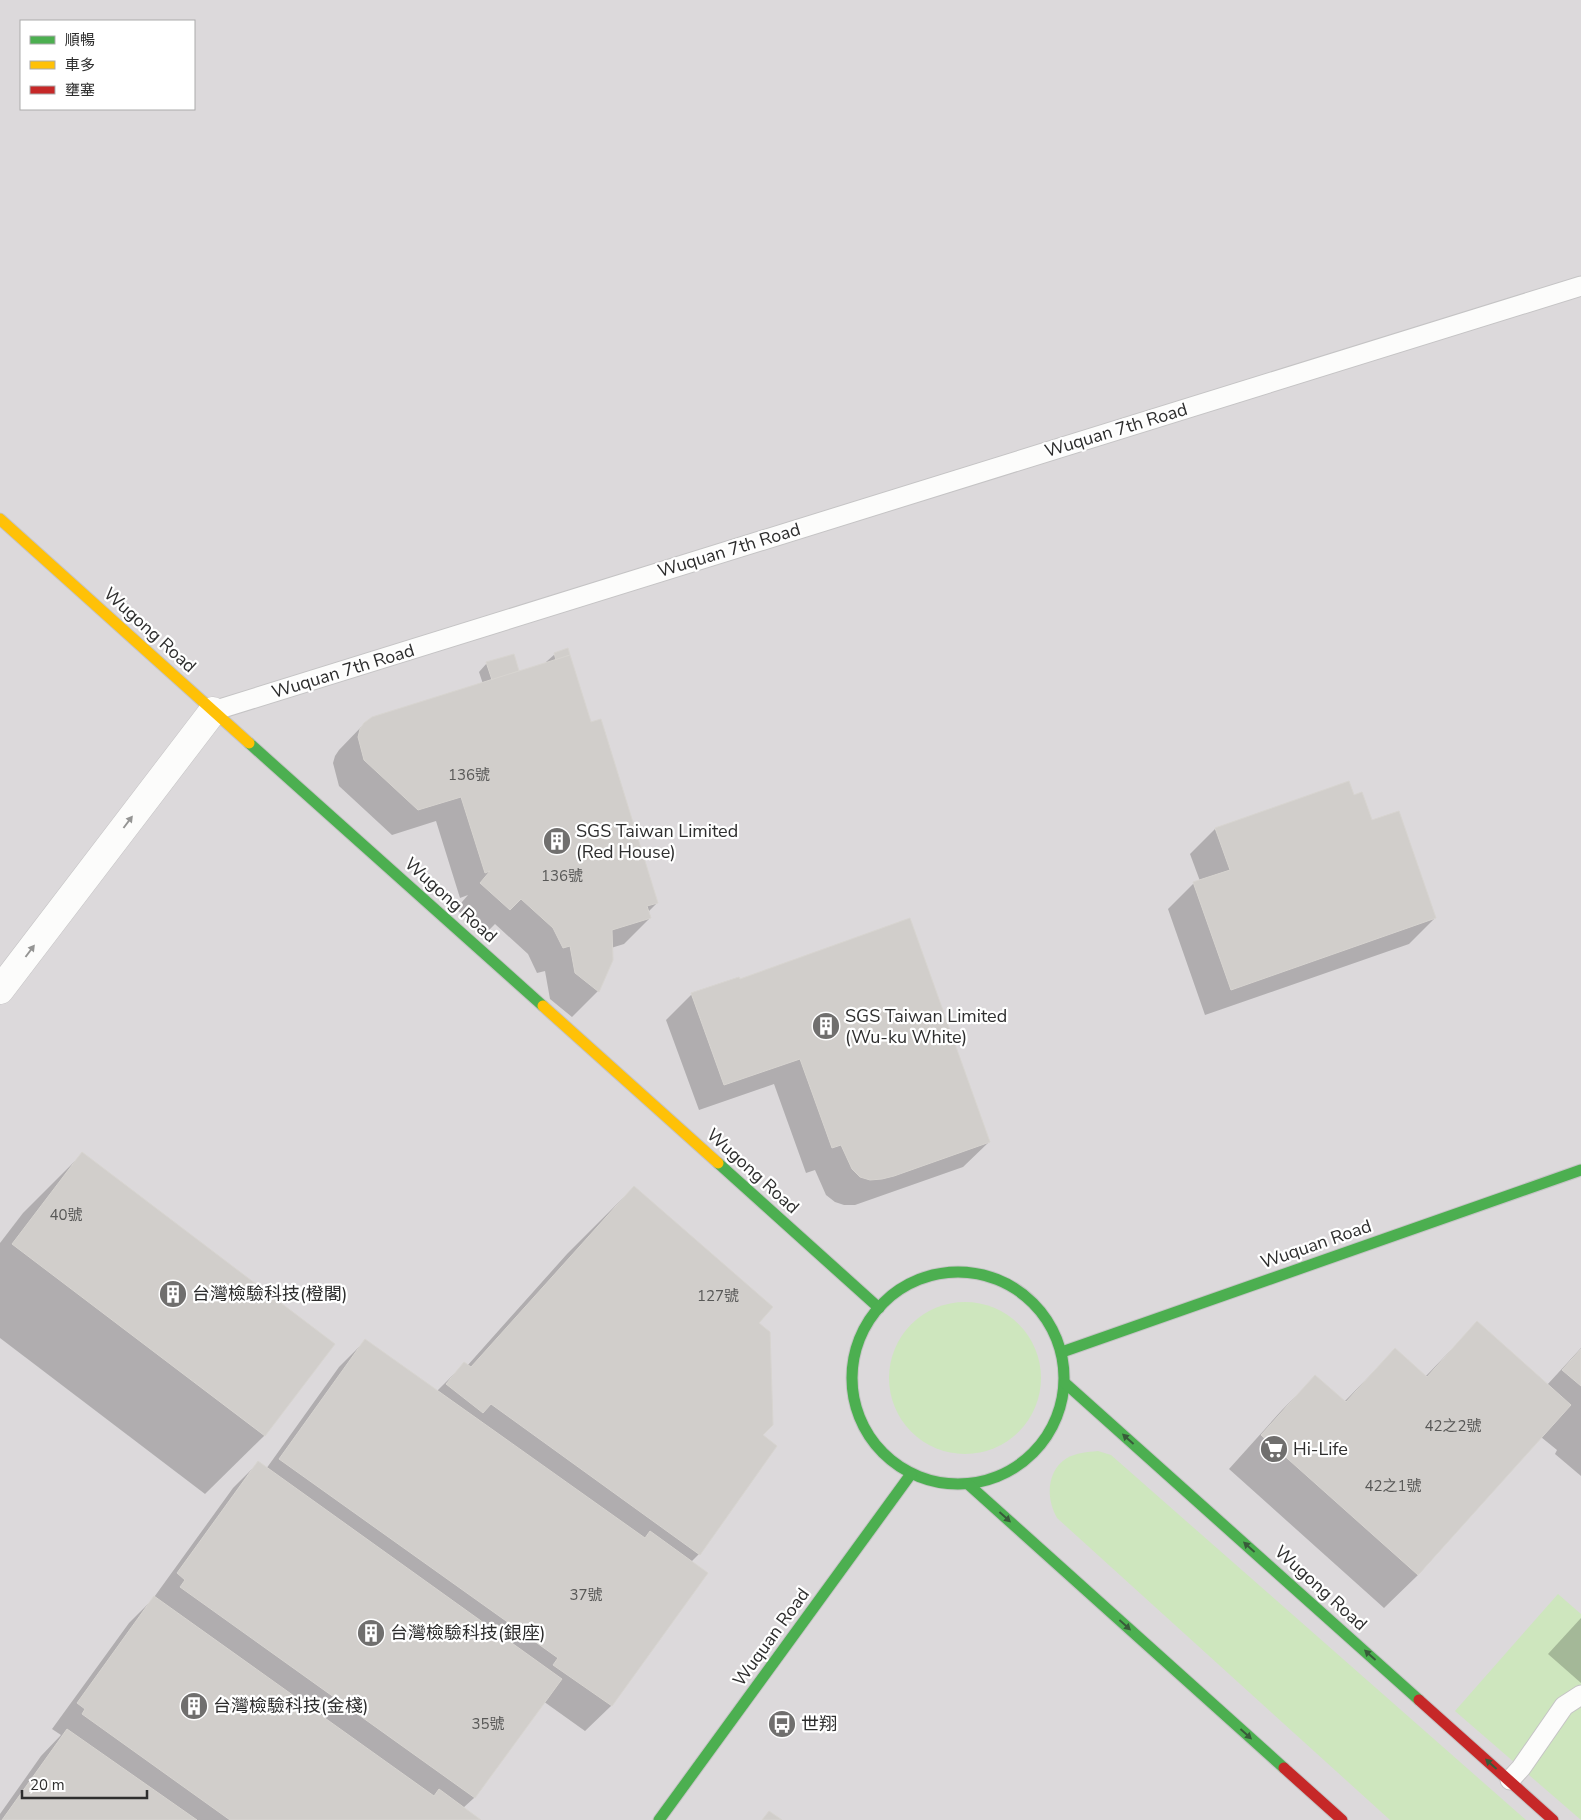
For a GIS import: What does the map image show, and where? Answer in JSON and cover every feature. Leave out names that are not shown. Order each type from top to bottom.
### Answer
[{"type":"street","name":"Wugong Road","points":[[0,519],[879,1308]]},
{"type":"street","points":[[0,990],[214,711]]},
{"type":"street","name":"Wuquan Road","points":[[1062,1352],[1581,1170]]},
{"type":"street","points":[[955,1272],[983,1275],[1010,1285],[1033,1303],[1051,1326],[1062,1352],[1065,1383],[1059,1413],[1045,1440],[1024,1462],[998,1477],[968,1484],[949,1484],[929,1481],[911,1474],[888,1458],[869,1437],[857,1411],[852,1384],[854,1357],[863,1330],[879,1308],[901,1289],[927,1277],[955,1272]]},
{"type":"street","name":"Wugong Road","points":[[1065,1383],[1553,1820]]},
{"type":"street","name":"Wuquan Road","points":[[659,1820],[911,1474]]},
{"type":"street","points":[[968,1484],[1342,1820]]},
{"type":"lane","name":"Wuquan 7th Road","points":[[214,711],[1581,286]]},
{"type":"lane","points":[[1510,1780],[1521,1768],[1564,1706],[1581,1695]]},
{"type":"shaded area","points":[[0,0],[1581,0],[1581,1820],[0,1820]]},
{"type":"green space","points":[[965,1302],[980,1303],[994,1308],[1019,1324],[1035,1349],[1040,1363],[1040,1393],[1035,1407],[1019,1432],[994,1448],[980,1453],[965,1454],[950,1453],[936,1448],[911,1432],[895,1407],[890,1393],[889,1378],[890,1363],[895,1349],[911,1324],[936,1308],[950,1303]]},
{"type":"green space","points":[[1098,1451],[1111,1455],[1526,1820],[1390,1820],[1057,1518],[1053,1510],[1050,1494],[1050,1486],[1055,1470],[1070,1456]]},
{"type":"green space","points":[[1558,1594],[1581,1614],[1581,1820],[1455,1711]]},
{"type":"building","points":[[568,648],[570,655],[556,660],[554,653]]},
{"type":"building","points":[[514,654],[519,671],[492,680],[486,662]]},
{"type":"building","name":"SGS Taiwan Limited (Red House)","points":[[570,655],[591,722],[601,719],[658,903],[647,906],[651,918],[612,930],[613,960],[599,992],[575,973],[570,946],[563,948],[553,928],[521,899],[510,910],[480,883],[490,871],[485,873],[461,797],[418,810],[364,760],[358,737],[364,723],[372,717]]},
{"type":"building","points":[[1349,781],[1354,795],[1362,792],[1372,820],[1399,811],[1436,918],[1231,990],[1193,882],[1230,870],[1215,828]]},
{"type":"building","name":"SGS Taiwan Limited (Wu-ku White)","points":[[910,918],[990,1142],[894,1176],[870,1180],[860,1177],[852,1169],[841,1145],[832,1148],[800,1059],[724,1085],[691,993],[739,977],[740,979]]},
{"type":"building","name":"台灣檢驗科技(橙閣)","points":[[82,1152],[335,1344],[265,1436],[12,1244]]},
{"type":"building","points":[[634,1186],[773,1307],[759,1323],[770,1332],[773,1425],[763,1435],[777,1446],[700,1555],[491,1404],[483,1413],[446,1384],[464,1362],[471,1367]]},
{"type":"building","points":[[1477,1321],[1571,1405],[1418,1575],[1261,1435],[1315,1375],[1346,1402],[1395,1348],[1427,1377]]},
{"type":"building","points":[[365,1339],[645,1538],[650,1531],[708,1573],[612,1706],[553,1665],[558,1658],[279,1459]]},
{"type":"building","points":[[1581,1349],[1581,1386],[1562,1370]]},
{"type":"building","name":"台灣檢驗科技(銀座)","points":[[258,1461],[562,1679],[475,1798],[180,1587],[185,1580],[177,1573]]},
{"type":"building","name":"台灣檢驗科技(金棧)","points":[[154,1596],[434,1796],[439,1789],[481,1820],[230,1820],[82,1714],[85,1709],[77,1703]]},
{"type":"building","points":[[67,1729],[197,1820],[2,1820]]},
{"type":"building","points":[[769,1811],[782,1820],[762,1820]]},
{"type":"traffic: fast","points":[[249,743],[543,1006]]},
{"type":"traffic: fast","points":[[718,1163],[879,1308]]},
{"type":"traffic: fast","points":[[1062,1352],[1581,1170]]},
{"type":"traffic: fast","points":[[958,1272],[979,1274],[999,1280],[1017,1290],[1033,1303],[1046,1319],[1056,1337],[1062,1357],[1064,1378],[1062,1399],[1056,1419],[1046,1437],[1033,1453],[1017,1466],[999,1476],[979,1482],[958,1484],[937,1482],[917,1476],[899,1466],[883,1453],[870,1437],[860,1419],[854,1399],[852,1378],[854,1357],[860,1337],[870,1319],[883,1303],[899,1290],[917,1280],[937,1274],[958,1272]]},
{"type":"traffic: fast","points":[[1065,1383],[1419,1700]]},
{"type":"traffic: fast","points":[[659,1820],[911,1474]]},
{"type":"traffic: fast","points":[[968,1484],[1284,1768]]},
{"type":"traffic: slow","points":[[0,519],[249,743]]},
{"type":"traffic: slow","points":[[543,1006],[718,1163]]},
{"type":"traffic: jam","points":[[1419,1700],[1553,1820]]},
{"type":"traffic: jam","points":[[1284,1768],[1342,1820]]},
{"type":"place","name":"SGS Taiwan Limited (Red House)","points":[[557,841]]},
{"type":"place","name":"SGS Taiwan Limited (Wu-ku White)","points":[[826,1026]]},
{"type":"place","name":"台灣檢驗科技(橙閣)","points":[[173,1294]]},
{"type":"place","name":"Hi-Life","points":[[1274,1449]]},
{"type":"place","name":"台灣檢驗科技(銀座)","points":[[371,1633]]},
{"type":"place","name":"台灣檢驗科技(金棧)","points":[[194,1706]]},
{"type":"place","name":"世翔","points":[[782,1724]]}]
